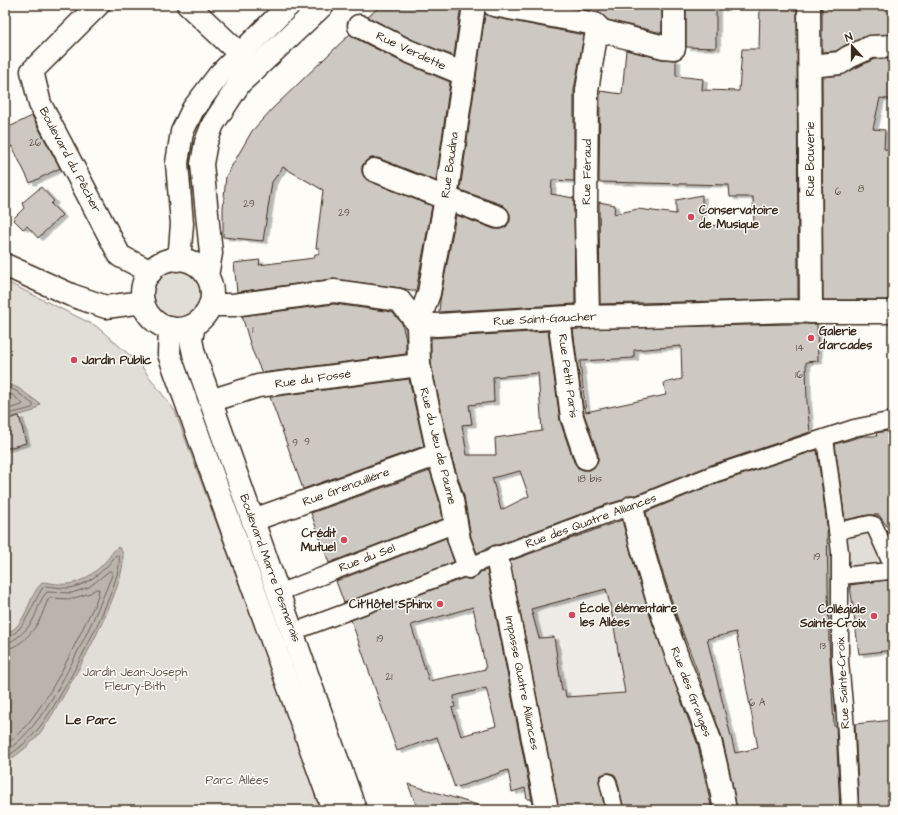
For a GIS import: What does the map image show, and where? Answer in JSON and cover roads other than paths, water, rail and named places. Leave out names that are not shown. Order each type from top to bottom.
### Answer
[{"type":"street","name":"Boulevard du Pêcher","points":[[98,5],[32,71],[40,104],[120,256],[151,272]]},
{"type":"street","points":[[188,5],[240,54]]},
{"type":"street","points":[[177,260],[180,249],[182,224],[177,163],[182,132],[193,109],[219,75],[289,5]]},
{"type":"street","points":[[207,276],[211,253],[202,164],[206,142],[213,124],[240,83],[323,5]]},
{"type":"street","name":"Rue Baudina","points":[[418,324],[429,293],[446,198],[474,5]]},
{"type":"street","points":[[494,5],[595,24],[602,31],[664,47],[674,48],[674,5]]},
{"type":"street","name":"Rue Bouverie","points":[[809,5],[811,312]]},
{"type":"street","name":"Rue Verdette","points":[[359,26],[408,51],[464,74]]},
{"type":"street","name":"Rue Féraud","points":[[588,317],[586,214],[588,90],[596,36],[602,31]]},
{"type":"street","points":[[810,66],[840,63],[849,56],[871,47],[893,46]]},
{"type":"street","points":[[374,170],[498,217]]},
{"type":"street","points":[[177,260],[194,264],[201,269],[207,276],[212,290],[210,305],[204,317],[194,325],[182,328],[170,328],[162,326],[150,316],[142,294],[146,278],[151,272],[163,263],[177,260]]},
{"type":"street","points":[[5,265],[71,295],[106,306],[144,302]]},
{"type":"street","points":[[210,305],[234,305],[334,291],[400,300],[418,324]]},
{"type":"street","name":"Rue Saint-Gaucher","points":[[418,324],[437,325],[559,318],[790,311],[893,312]]},
{"type":"street","name":"Rue Petit Paris","points":[[559,318],[572,417],[586,458]]},
{"type":"street","name":"Rue du Jeu de Paume","points":[[418,324],[419,365],[440,462],[452,500],[459,540],[469,567]]},
{"type":"street","name":"Boulevard Marre Desmarais","points":[[194,325],[191,340],[194,354],[355,810]]},
{"type":"street","name":"Boulevard Marre Desmarais","points":[[170,328],[169,354],[333,810]]},
{"type":"street","name":"Rue du Fossé","points":[[210,401],[258,386],[419,365]]},
{"type":"street","name":"Rue des Quatre Alliances","points":[[293,632],[608,514],[632,507],[714,474],[854,428],[893,420]]},
{"type":"street","name":"Rue Sainte-Croix","points":[[824,438],[840,552],[840,661],[845,716],[850,810]]},
{"type":"street","name":"Rue Grenouillère","points":[[253,520],[439,454]]},
{"type":"street","name":"Rue des Granges","points":[[632,507],[642,550],[660,606],[678,659],[709,740],[716,764],[725,810]]},
{"type":"street","name":"Rue du Sel","points":[[278,593],[456,524]]},
{"type":"street","points":[[837,531],[870,524],[874,525],[892,564],[892,568],[889,571],[841,576]]},
{"type":"street","name":"Impasse Quatre Alliances","points":[[497,556],[546,810]]},
{"type":"street","points":[[608,782],[615,810]]},
{"type":"water","points":[[5,382],[18,388],[40,404],[34,411],[5,419]]},
{"type":"water","points":[[118,547],[123,558],[120,579],[96,636],[43,729],[26,748],[5,763],[5,634],[16,627],[20,622],[36,591],[43,582],[65,584],[79,581],[98,569]]},
{"type":"place","name":"Conservatoire de Musique","points":[[691,217]]},
{"type":"place","name":"Galerie d'arcades","points":[[811,338]]},
{"type":"place","name":"Jardin Public","points":[[74,360]]},
{"type":"place","name":"Crédit Mutuel","points":[[344,540]]},
{"type":"place","name":"Cit'Hôtel Sphinx","points":[[440,604]]},
{"type":"place","name":"École élémentaire les Allées","points":[[572,615]]},
{"type":"place","name":"Collégiale Sainte-Croix","points":[[874,616]]},
{"type":"district","name":"Le Parc","points":[[91,720]]},
{"type":"park label","name":"Jardin Jean-Joseph Fleury-Bith","points":[[135,679]]},
{"type":"park label","name":"Parc Allées","points":[[237,780]]}]
